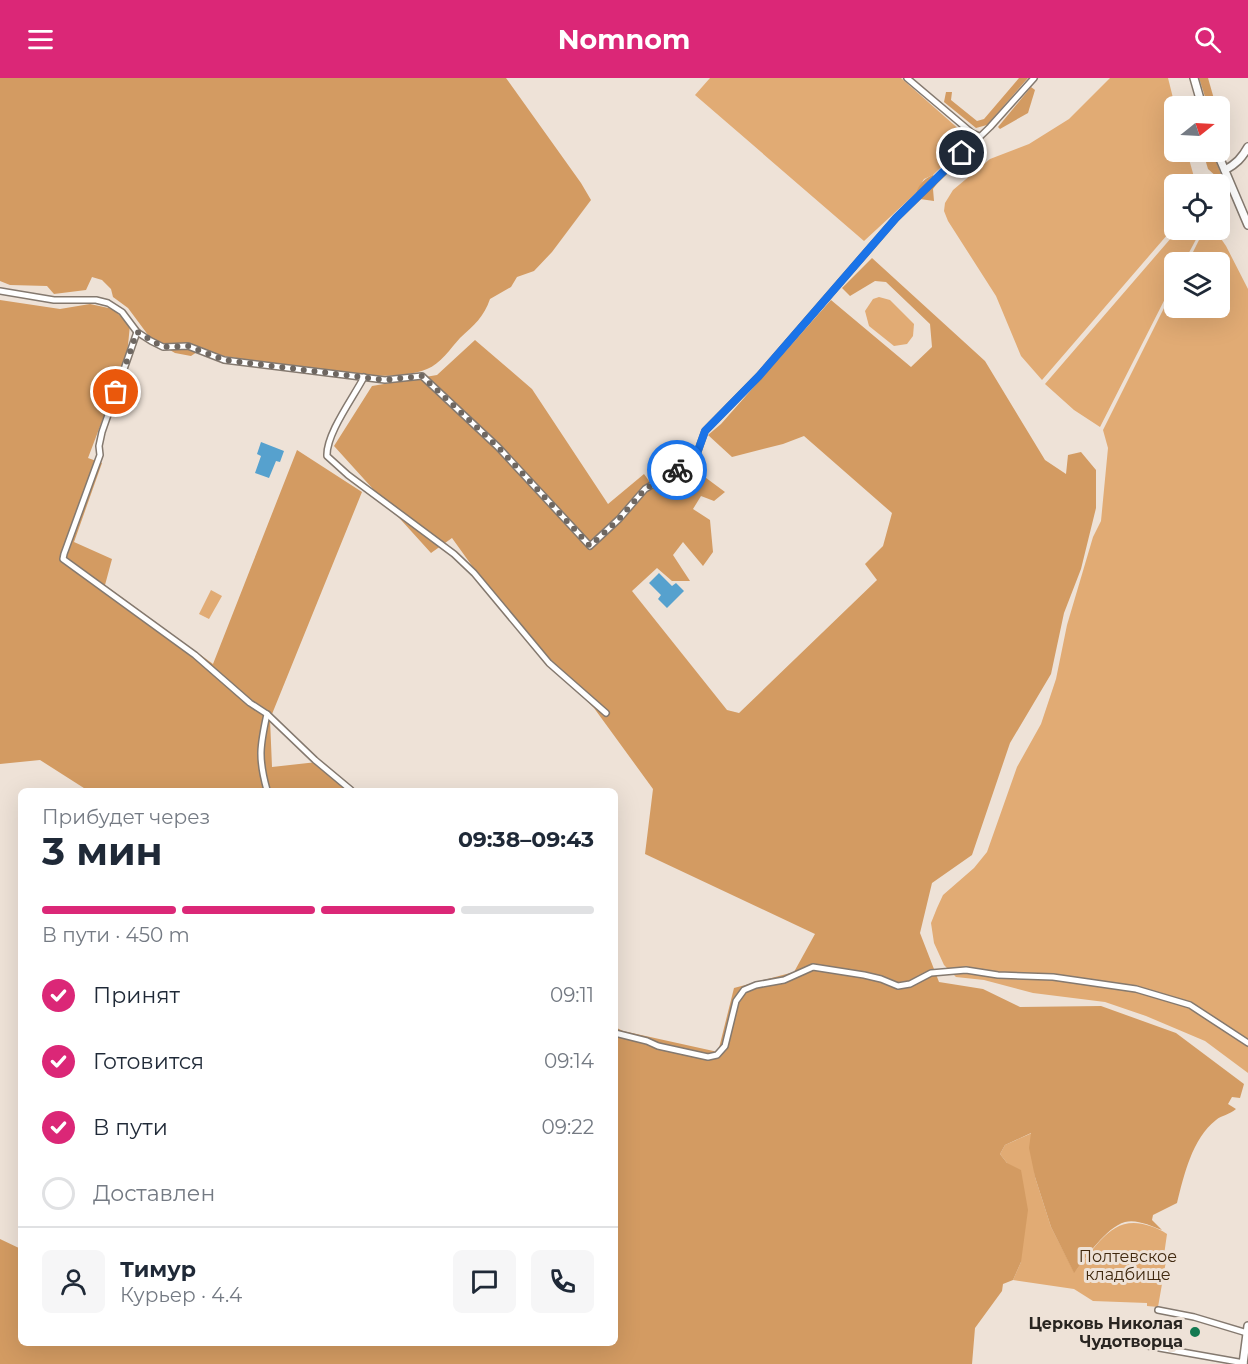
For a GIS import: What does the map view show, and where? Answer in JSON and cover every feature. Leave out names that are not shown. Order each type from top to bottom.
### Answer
[{"type":"street","points":[[907,78],[972,133],[979,136]]},
{"type":"street","points":[[0,291],[54,300],[96,300],[108,303],[122,312],[137,332],[163,347],[188,346],[224,360],[385,380],[422,376],[498,447],[590,546],[619,519],[645,489],[695,459],[705,431],[759,376],[896,218],[990,127],[1034,78]]},
{"type":"street","points":[[1194,78],[1199,96]]},
{"type":"street","points":[[1225,170],[1243,157],[1248,147]]},
{"type":"street","points":[[1221,162],[1248,225]]},
{"type":"street","points":[[137,332],[102,432],[100,455],[63,560],[195,655],[250,703],[267,714],[315,760],[349,788]]},
{"type":"street","points":[[364,377],[334,432],[327,447],[327,456],[348,475],[454,554],[474,573],[549,663],[606,713]]},
{"type":"street","points":[[267,714],[260,744],[260,761],[267,788]]},
{"type":"street","points":[[618,1034],[658,1046],[708,1057],[717,1055],[725,1046],[736,1001],[744,990],[756,985],[784,980],[813,967],[873,977],[898,986],[910,984],[931,973],[966,970],[998,975],[1053,977],[1136,990],[1190,1005],[1248,1044]]},
{"type":"street","points":[[1148,1346],[1243,1363],[1247,1329],[1158,1310]]},
{"type":"green space","points":[[710,78],[901,78],[970,139],[933,175],[924,179],[916,193],[864,241],[695,95]]},
{"type":"green space","points":[[1110,78],[1168,78],[1172,96],[1164,96],[1164,162],[1190,162],[1193,174],[1164,174],[1164,239],[1042,380],[1021,356],[996,296],[948,221],[944,211],[945,203],[953,190],[990,159],[1029,144],[1069,119]]},
{"type":"green space","points":[[1169,240],[1196,240],[1189,252],[1164,252],[1164,301],[1100,427],[1074,410],[1045,384]]},
{"type":"green space","points":[[1199,240],[1222,240],[1229,252],[1193,252]]},
{"type":"green space","points":[[1230,254],[1248,289],[1248,1073],[1205,1041],[1146,1016],[1105,1002],[1033,993],[984,980],[956,977],[944,965],[934,943],[931,923],[943,895],[974,868],[987,852],[1017,767],[1041,724],[1056,679],[1067,625],[1093,537],[1101,521],[1108,448],[1103,430],[1164,308],[1164,318],[1230,318]]},
{"type":"green space","points":[[879,297],[890,300],[914,324],[913,336],[907,344],[894,346],[869,326],[865,311],[873,299]]},
{"type":"green space","points":[[211,590],[222,596],[209,619],[199,614]]},
{"type":"green space","name":"Полтевское кладбище","points":[[1032,1133],[1035,1177],[1051,1227],[1074,1272],[1097,1244],[1115,1228],[1136,1223],[1150,1226],[1167,1234],[1164,1255],[1166,1261],[1158,1307],[1147,1306],[1147,1303],[1093,1301],[1074,1289],[1013,1280],[1021,1262],[1007,1163],[1000,1154],[1005,1145]]},
{"type":"shaded area","points":[[0,78],[506,78],[591,200],[552,252],[534,271],[517,277],[511,287],[490,299],[478,320],[441,360],[427,369],[407,374],[354,375],[294,368],[200,350],[191,356],[175,353],[151,339],[128,308],[113,297],[111,289],[102,280],[92,277],[86,290],[54,294],[47,286],[10,285],[0,281]]},
{"type":"shaded area","points":[[1019,78],[1028,78],[987,125],[976,128],[944,102],[946,92],[952,92],[951,100],[977,121],[984,119]]},
{"type":"shaded area","points":[[1199,78],[1208,78],[1213,96],[1205,96]]},
{"type":"shaded area","points":[[1031,87],[1035,90],[1028,113],[1000,129],[998,127]]},
{"type":"shaded area","points":[[1206,162],[1216,162],[1221,174],[1214,174],[1208,169]]},
{"type":"shaded area","points":[[933,175],[938,182],[933,189],[934,201],[920,199],[916,193],[919,187]]},
{"type":"shaded area","points":[[872,258],[985,361],[1045,460],[1066,474],[1068,455],[1081,452],[1096,470],[1096,508],[1081,569],[1064,613],[1051,674],[1010,743],[972,855],[932,883],[920,933],[939,982],[983,989],[1020,1007],[1101,1006],[1176,1033],[1244,1084],[1240,1098],[1232,1097],[1228,1104],[1236,1109],[1216,1120],[1195,1147],[1186,1169],[1177,1203],[1153,1215],[1152,1220],[1162,1230],[1134,1221],[1118,1225],[1097,1244],[1074,1273],[1051,1227],[1035,1177],[1029,1148],[1031,1133],[1005,1145],[1000,1154],[1007,1163],[1021,1170],[1028,1210],[1021,1262],[1013,1280],[1003,1284],[1002,1291],[975,1328],[972,1364],[0,1364],[0,1239],[18,1248],[18,1346],[618,1346],[618,1028],[718,1052],[734,988],[794,972],[815,934],[645,854],[653,789],[594,708],[526,641],[452,538],[431,553],[334,446],[372,386],[437,375],[475,340],[532,389],[608,504],[644,474],[657,492],[694,469],[725,492],[714,501],[701,496],[693,509],[710,520],[713,552],[703,566],[683,542],[673,555],[690,581],[672,581],[657,568],[632,591],[727,710],[739,713],[877,580],[865,564],[883,546],[892,513],[804,436],[783,444],[732,457],[708,435],[721,424],[831,300],[911,367],[932,347],[930,324],[886,282],[875,281],[850,296],[842,288]]},
{"type":"shaded area","points":[[0,300],[60,309],[90,304],[113,309],[130,325],[127,355],[88,458],[102,463],[74,542],[112,559],[105,585],[213,664],[297,450],[362,492],[270,719],[272,767],[317,762],[346,788],[84,788],[40,760],[0,764]]},
{"type":"water","points":[[261,442],[284,451],[280,462],[276,461],[269,478],[255,473],[261,456],[257,454]]},
{"type":"water","points":[[659,573],[672,586],[676,583],[684,591],[667,608],[658,599],[661,595],[649,583]]},
{"type":"way so far","points":[[116,392],[137,332],[163,347],[188,346],[224,360],[385,380],[422,376],[498,447],[590,546],[619,519],[645,489],[677,470]]},
{"type":"place","name":"Церковь Николая Чудотворца","points":[[1195,1332]]},
{"type":"route","points":[[677,470],[695,459],[705,431],[759,376],[896,218],[962,153]]}]
